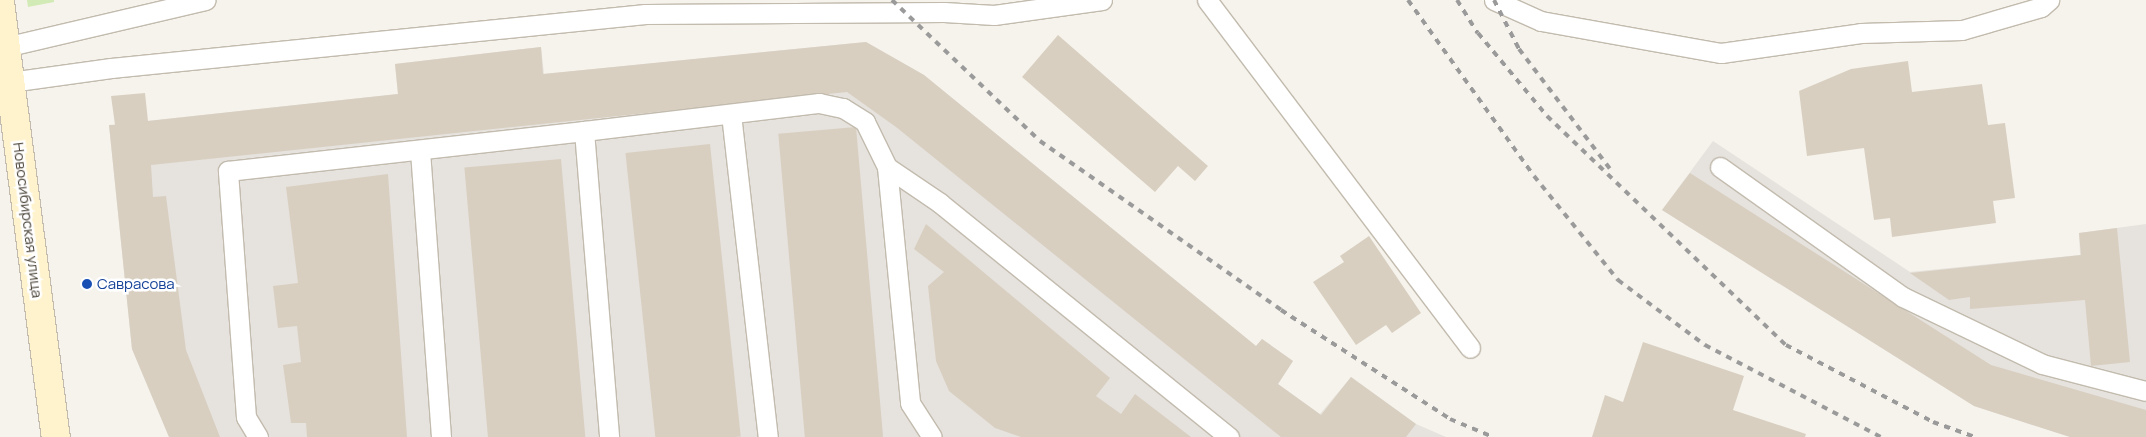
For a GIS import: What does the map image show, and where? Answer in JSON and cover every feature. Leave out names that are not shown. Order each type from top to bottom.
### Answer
[{"type":"main road","name":"Новосибирская улица","points":[[0,2],[56,437]]},
{"type":"lane","points":[[5,47],[206,0]]},
{"type":"lane","points":[[10,82],[111,68],[645,14],[941,6],[994,15],[1102,0]]},
{"type":"lane","points":[[1207,0],[1470,348]]},
{"type":"lane","points":[[1494,0],[1541,20],[1721,53],[1862,33],[1962,30],[2041,8],[2049,0]]},
{"type":"lane","points":[[258,437],[246,418],[228,171],[420,151],[819,103],[843,108],[865,122],[887,167],[910,403],[932,437]]},
{"type":"lane","points":[[730,114],[768,437]]},
{"type":"lane","points":[[584,131],[609,437]]},
{"type":"lane","points":[[420,151],[440,437]]},
{"type":"lane","points":[[1720,166],[1903,297],[2042,364],[2146,391]]},
{"type":"lane","points":[[887,167],[940,203],[1228,437]]},
{"type":"shaded area","points":[[866,42],[924,75],[1256,346],[1262,339],[1293,361],[1278,384],[1320,414],[1351,377],[1416,424],[1446,437],[169,437],[132,349],[109,125],[398,94],[395,64],[541,47],[544,74]]},
{"type":"shaded area","points":[[1713,141],[1910,272],[2080,255],[2079,233],[2146,224],[2146,437],[2070,437],[1974,406],[1662,210]]},
{"type":"green space","points":[[27,0],[54,0],[54,2],[28,7]]},
{"type":"building","points":[[1058,35],[1208,166],[1195,181],[1178,166],[1155,192],[1022,77]]},
{"type":"building","points":[[866,42],[924,75],[1256,346],[1262,339],[1293,361],[1278,384],[1321,415],[1351,377],[1416,424],[1406,437],[1281,437],[896,127],[847,92],[151,165],[153,197],[166,196],[186,350],[220,437],[169,437],[132,349],[109,125],[115,125],[111,96],[145,93],[148,121],[398,94],[395,64],[541,47],[543,74]]},
{"type":"building","points":[[1908,61],[1912,92],[1982,84],[1988,125],[2005,123],[2015,198],[1993,201],[1996,223],[1892,237],[1890,218],[1874,220],[1864,148],[1807,156],[1799,91],[1851,69]]},
{"type":"building","points":[[856,127],[883,437],[805,437],[778,134]]},
{"type":"building","points":[[710,144],[741,436],[655,437],[625,153]]},
{"type":"building","points":[[561,159],[585,437],[488,437],[464,167]]},
{"type":"building","points":[[1690,173],[1991,365],[2146,410],[2146,437],[2070,437],[1974,406],[1662,210]]},
{"type":"building","points":[[388,174],[407,437],[307,437],[306,423],[291,423],[283,365],[301,362],[297,326],[278,328],[273,286],[298,283],[286,187]]},
{"type":"building","points":[[926,224],[1110,378],[1096,396],[1121,414],[1135,394],[1191,437],[1021,437],[995,428],[949,391],[936,361],[928,286],[944,272],[914,249]]},
{"type":"building","points":[[2117,228],[2130,362],[2091,366],[2085,300],[1970,309],[1970,297],[1949,300],[1910,273],[2081,255],[2079,233]]},
{"type":"building","points":[[1369,236],[1421,313],[1392,333],[1386,325],[1356,345],[1313,282],[1344,262],[1340,256]]},
{"type":"building","points":[[1643,342],[1744,376],[1733,410],[1806,434],[1805,437],[1592,437],[1605,395],[1623,402]]},
{"type":"railway","points":[[892,0],[1040,141],[1281,310],[1450,419],[1493,437]]},
{"type":"railway","points":[[1408,0],[1534,176],[1618,280],[1705,345],[1881,437]]},
{"type":"railway","points":[[1457,0],[1478,33],[1547,116],[1786,345],[1933,422],[1975,437]]},
{"type":"railway","points":[[1494,0],[1519,49],[1611,170]]},
{"type":"place","name":"Саврасова","points":[[87,284]]}]
